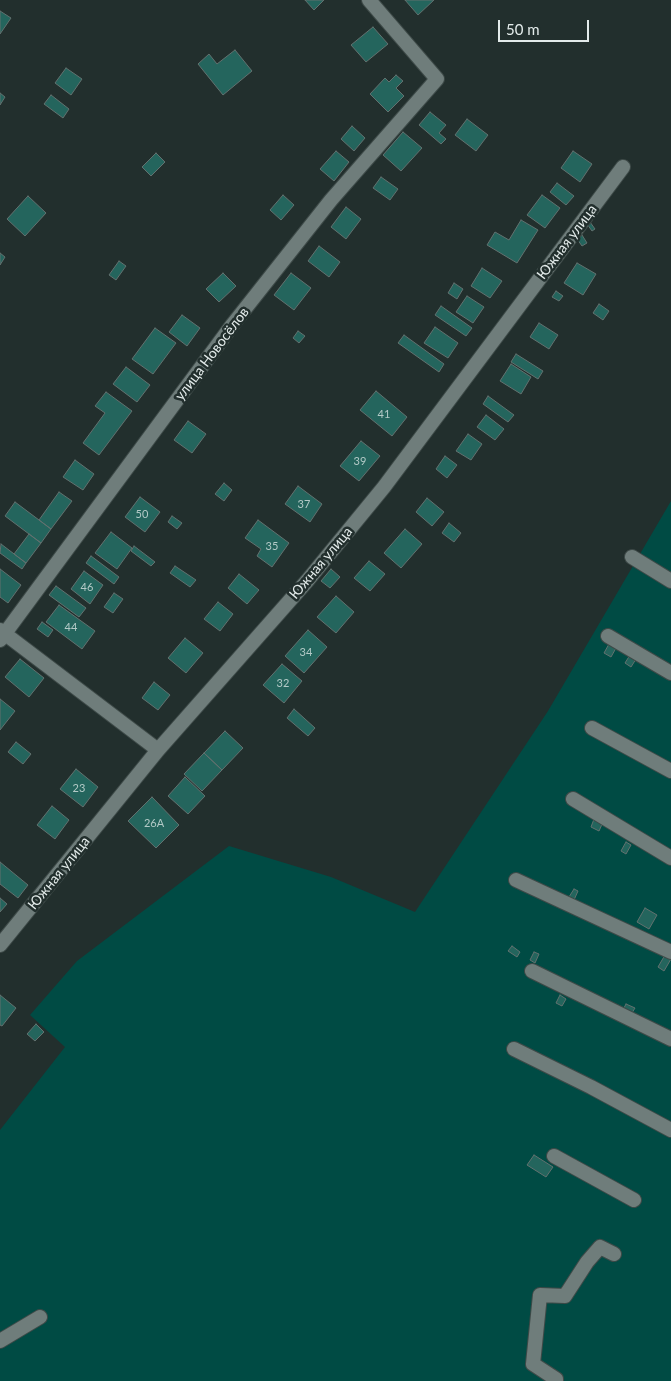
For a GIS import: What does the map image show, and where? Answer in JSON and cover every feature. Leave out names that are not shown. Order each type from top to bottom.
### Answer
[{"type":"street","name":"улица Новосёлов","points":[[2,635],[234,324],[331,200],[437,79],[369,0]]},
{"type":"street","name":"Южная улица","points":[[0,945],[158,750],[307,581],[384,487],[623,167]]},
{"type":"street","points":[[632,558],[671,581]]},
{"type":"street","points":[[2,635],[158,750]]},
{"type":"street","points":[[608,636],[671,672]]},
{"type":"street","points":[[592,728],[671,772]]},
{"type":"street","points":[[573,799],[671,858]]},
{"type":"street","points":[[516,880],[671,952]]},
{"type":"street","points":[[532,971],[671,1039]]},
{"type":"street","points":[[514,1049],[591,1087],[671,1130]]},
{"type":"street","points":[[554,1156],[634,1200]]},
{"type":"street","points":[[556,1381],[556,1379],[533,1364],[540,1295],[565,1296],[587,1262],[600,1247],[614,1254]]},
{"type":"street","points":[[0,1341],[40,1317]]},
{"type":"green space","points":[[671,501],[671,1381],[0,1381],[0,1130],[65,1047],[30,1015],[77,961],[229,846],[331,877],[415,912],[548,711]]},
{"type":"building","points":[[305,0],[324,0],[314,10]]},
{"type":"building","points":[[405,0],[434,0],[418,15]]},
{"type":"building","points":[[0,11],[11,18],[0,34]]},
{"type":"building","points":[[373,27],[388,44],[366,62],[351,45]]},
{"type":"building","points":[[235,50],[252,71],[223,95],[198,64],[209,54],[217,64]]},
{"type":"building","points":[[66,68],[82,79],[71,95],[55,83]]},
{"type":"building","points":[[396,75],[403,81],[396,88],[404,96],[388,112],[370,94],[385,78],[389,82]]},
{"type":"building","points":[[0,93],[5,97],[0,105]]},
{"type":"building","points":[[51,95],[69,109],[63,118],[44,104]]},
{"type":"building","points":[[430,112],[446,125],[439,133],[446,139],[441,144],[419,125]]},
{"type":"building","points":[[467,119],[488,135],[476,151],[455,135]]},
{"type":"building","points":[[352,126],[365,138],[354,151],[341,139]]},
{"type":"building","points":[[403,132],[422,148],[401,171],[383,155]]},
{"type":"building","points":[[336,151],[349,162],[334,181],[320,169]]},
{"type":"building","points":[[573,151],[592,164],[580,182],[561,168]]},
{"type":"building","points":[[156,153],[165,162],[151,176],[142,167]]},
{"type":"building","points":[[381,177],[398,189],[390,200],[373,188]]},
{"type":"building","points":[[557,183],[574,196],[566,205],[550,192]]},
{"type":"building","points":[[283,195],[294,205],[281,220],[270,210]]},
{"type":"building","points":[[542,195],[560,208],[545,228],[527,215]]},
{"type":"building","points":[[28,196],[46,213],[25,236],[7,219]]},
{"type":"building","points":[[346,207],[361,219],[346,239],[331,227]]},
{"type":"building","points":[[521,220],[538,230],[517,263],[487,245],[495,232],[509,240]]},
{"type":"building","points":[[590,222],[595,229],[592,231],[587,224]]},
{"type":"building","points":[[582,235],[587,243],[582,246],[577,239]]},
{"type":"building","points":[[319,246],[340,262],[329,277],[308,261]]},
{"type":"building","points":[[0,253],[5,257],[0,265]]},
{"type":"building","points":[[119,261],[126,266],[116,280],[109,275]]},
{"type":"building","points":[[577,263],[596,274],[583,295],[564,283]]},
{"type":"building","points":[[482,268],[502,281],[490,298],[471,286]]},
{"type":"building","points":[[223,273],[236,286],[219,302],[206,289]]},
{"type":"building","points":[[291,273],[311,288],[294,310],[274,295]]},
{"type":"building","points":[[454,283],[463,289],[457,299],[448,293]]},
{"type":"building","points":[[556,291],[563,296],[559,301],[552,297]]},
{"type":"building","points":[[467,296],[484,307],[473,323],[456,312]]},
{"type":"building","points":[[599,304],[609,311],[603,320],[593,313]]},
{"type":"building","points":[[441,306],[472,328],[466,336],[435,315]]},
{"type":"building","points":[[182,315],[200,328],[187,346],[169,332]]},
{"type":"building","points":[[539,323],[558,335],[549,349],[530,337]]},
{"type":"building","points":[[435,327],[458,343],[448,358],[424,343]]},
{"type":"building","points":[[155,328],[176,343],[153,374],[132,359]]},
{"type":"building","points":[[298,331],[305,336],[299,343],[293,338]]},
{"type":"building","points":[[404,335],[444,364],[439,372],[398,343]]},
{"type":"building","points":[[516,354],[543,371],[538,379],[511,362]]},
{"type":"building","points":[[511,364],[531,377],[521,394],[500,381]]},
{"type":"building","points":[[126,367],[150,385],[137,402],[113,384]]},
{"type":"building","points":[[376,391],[407,417],[392,436],[360,410]]},
{"type":"building","points":[[106,392],[132,411],[99,455],[83,443],[105,413],[95,406]]},
{"type":"building","points":[[488,396],[514,415],[508,422],[483,404]]},
{"type":"building","points":[[486,415],[504,429],[495,440],[477,427]]},
{"type":"building","points":[[188,421],[206,434],[192,453],[174,440]]},
{"type":"building","points":[[468,434],[482,444],[471,460],[456,451]]},
{"type":"building","points":[[361,441],[380,456],[359,481],[340,466]]},
{"type":"building","points":[[445,456],[457,465],[447,478],[436,469]]},
{"type":"building","points":[[75,460],[94,474],[83,490],[63,477]]},
{"type":"building","points":[[224,483],[232,490],[224,501],[215,494]]},
{"type":"building","points":[[298,486],[322,504],[310,522],[285,504]]},
{"type":"building","points":[[59,492],[72,501],[51,529],[39,520]]},
{"type":"building","points":[[140,497],[160,512],[145,532],[125,517]]},
{"type":"building","points":[[427,498],[444,512],[432,526],[416,512]]},
{"type":"building","points":[[15,502],[51,529],[41,543],[5,516]]},
{"type":"building","points":[[172,516],[182,523],[177,529],[168,522]]},
{"type":"building","points":[[258,520],[289,543],[272,567],[257,556],[261,549],[245,538]]},
{"type":"building","points":[[449,523],[461,533],[454,542],[442,533]]},
{"type":"building","points":[[405,529],[422,544],[401,568],[384,553]]},
{"type":"building","points":[[111,532],[132,548],[117,569],[95,553]]},
{"type":"building","points":[[29,534],[41,543],[26,563],[14,554]]},
{"type":"building","points":[[1,544],[26,563],[22,569],[0,553]]},
{"type":"building","points":[[134,546],[155,562],[151,566],[131,551]]},
{"type":"building","points":[[91,556],[119,577],[114,584],[86,563]]},
{"type":"building","points":[[369,561],[385,574],[370,591],[354,578]]},
{"type":"building","points":[[175,566],[196,580],[190,587],[170,573]]},
{"type":"building","points":[[0,569],[21,585],[8,603],[0,597]]},
{"type":"building","points":[[331,569],[340,577],[330,588],[321,581]]},
{"type":"building","points":[[84,571],[103,585],[90,604],[71,589]]},
{"type":"building","points":[[239,574],[259,590],[247,604],[228,588]]},
{"type":"building","points":[[56,586],[86,608],[79,617],[49,595]]},
{"type":"building","points":[[114,593],[123,599],[113,613],[104,607]]},
{"type":"building","points":[[336,596],[354,612],[336,633],[317,617]]},
{"type":"building","points":[[218,602],[233,614],[220,631],[204,619]]},
{"type":"building","points":[[59,605],[95,631],[82,649],[46,622]]},
{"type":"building","points":[[42,622],[53,630],[48,637],[37,629]]},
{"type":"building","points":[[308,630],[327,647],[304,673],[285,656]]},
{"type":"building","points":[[185,638],[203,653],[186,673],[168,658]]},
{"type":"building","points":[[609,644],[616,648],[611,657],[604,653]]},
{"type":"building","points":[[630,655],[636,659],[631,667],[625,663]]},
{"type":"building","points":[[20,659],[44,678],[29,697],[5,677]]},
{"type":"building","points":[[282,664],[302,681],[284,703],[263,685]]},
{"type":"building","points":[[154,682],[170,695],[158,710],[142,698]]},
{"type":"building","points":[[0,699],[15,711],[0,730]]},
{"type":"building","points":[[294,709],[315,728],[308,736],[287,718]]},
{"type":"building","points":[[225,731],[243,748],[222,770],[204,753]]},
{"type":"building","points":[[16,742],[31,754],[23,764],[8,752]]},
{"type":"building","points":[[204,753],[222,770],[202,791],[184,774]]},
{"type":"building","points":[[76,769],[98,787],[83,807],[60,789]]},
{"type":"building","points":[[185,777],[205,796],[188,814],[168,796]]},
{"type":"building","points":[[152,797],[179,825],[156,848],[128,821]]},
{"type":"building","points":[[52,806],[69,820],[55,839],[37,825]]},
{"type":"building","points":[[594,819],[603,822],[599,831],[591,827]]},
{"type":"building","points":[[626,842],[631,845],[626,854],[621,851]]},
{"type":"building","points":[[0,862],[28,885],[18,898],[0,884]]},
{"type":"building","points":[[574,889],[578,891],[574,900],[569,897]]},
{"type":"building","points":[[0,898],[7,904],[0,912]]},
{"type":"building","points":[[645,908],[657,915],[649,929],[637,922]]},
{"type":"building","points":[[512,946],[520,952],[517,957],[508,951]]},
{"type":"building","points":[[534,952],[539,954],[535,963],[530,960]]},
{"type":"building","points":[[665,955],[671,959],[664,971],[658,967]]},
{"type":"building","points":[[0,995],[16,1008],[2,1026],[0,1025]]},
{"type":"building","points":[[560,995],[566,999],[562,1006],[556,1003]]},
{"type":"building","points":[[626,1004],[635,1008],[630,1016],[622,1012]]},
{"type":"building","points":[[36,1024],[44,1032],[35,1041],[27,1034]]},
{"type":"building","points":[[534,1155],[553,1167],[546,1177],[527,1165]]}]
